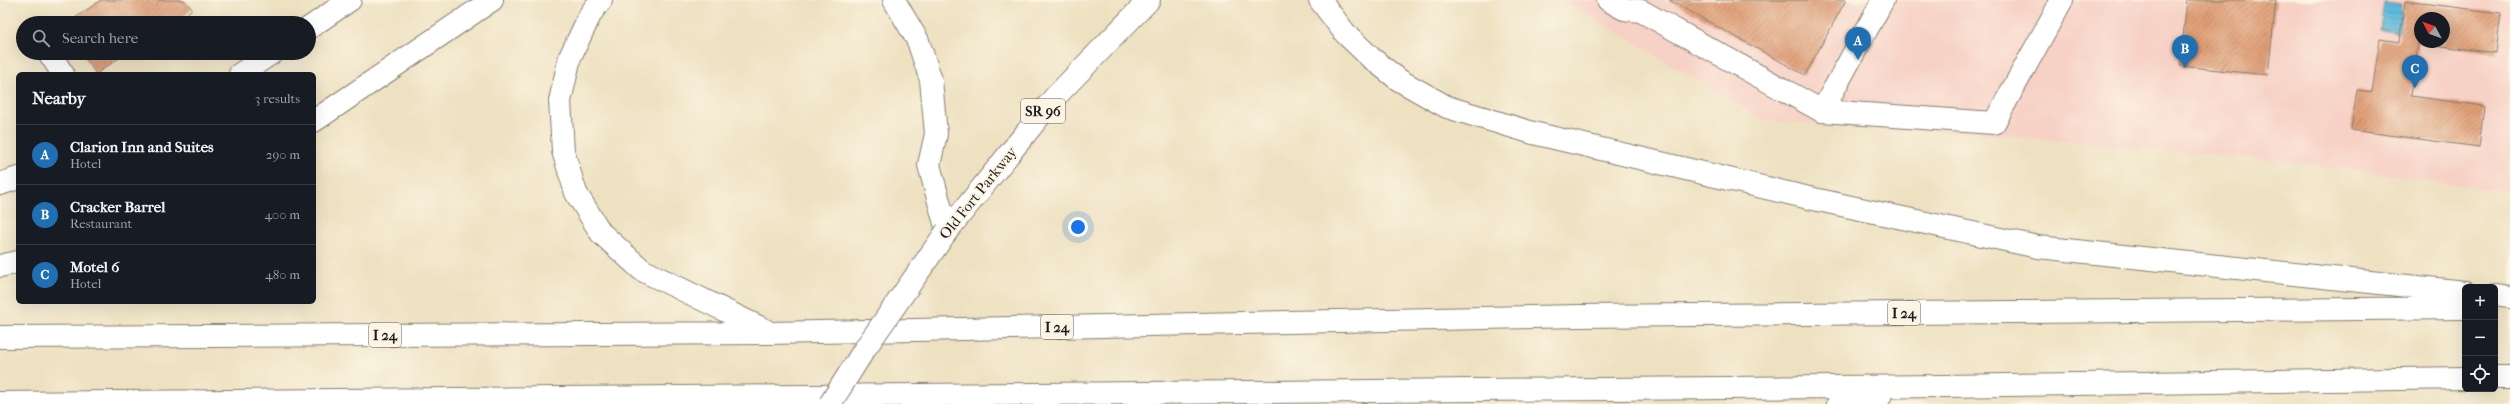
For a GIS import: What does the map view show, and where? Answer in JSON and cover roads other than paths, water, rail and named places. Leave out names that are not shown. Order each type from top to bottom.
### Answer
[{"type":"main road","points":[[316,23],[350,0]]},
{"type":"main road","points":[[316,120],[492,0]]},
{"type":"main road","points":[[601,0],[591,13],[570,57],[560,101],[563,151],[576,193],[601,233],[642,270],[770,333]]},
{"type":"main road","points":[[894,0],[918,41],[931,80],[936,134],[929,165],[947,231]]},
{"type":"main road","name":"Old Fort Parkway","points":[[830,404],[864,350],[947,231],[1055,98],[1149,0]]},
{"type":"main road","points":[[1320,0],[1345,33],[1370,57],[1399,80],[1447,107],[1533,132],[1817,200],[2038,247],[2462,292]]},
{"type":"main road","points":[[1608,0],[1624,9],[1641,11],[1822,111],[1994,124],[2062,0]]},
{"type":"main road","points":[[1822,111],[1883,0]]},
{"type":"main road","points":[[54,60],[62,72]]},
{"type":"main road","points":[[243,72],[261,60]]},
{"type":"main road","points":[[0,184],[16,179]]},
{"type":"main road","points":[[0,266],[16,262]]},
{"type":"main road","points":[[2498,295],[2510,297]]},
{"type":"main road","points":[[2498,307],[2510,307]]},
{"type":"main road","name":"I 24","points":[[0,337],[770,333],[1579,316],[2462,308]]},
{"type":"main road","points":[[2498,377],[2510,377]]},
{"type":"main road","points":[[0,403],[1945,386],[2462,378]]},
{"type":"main road","points":[[1838,404],[1945,386]]},
{"type":"main road","points":[[910,394],[928,404]]},
{"type":"water","points":[[2384,3],[2402,5],[2399,32],[2380,29]]},
{"type":"place","name":"Clarion Inn and Suites","points":[[1858,60]]},
{"type":"place","name":"Cracker Barrel","points":[[2185,68]]},
{"type":"place","name":"Motel 6","points":[[2415,88]]}]
